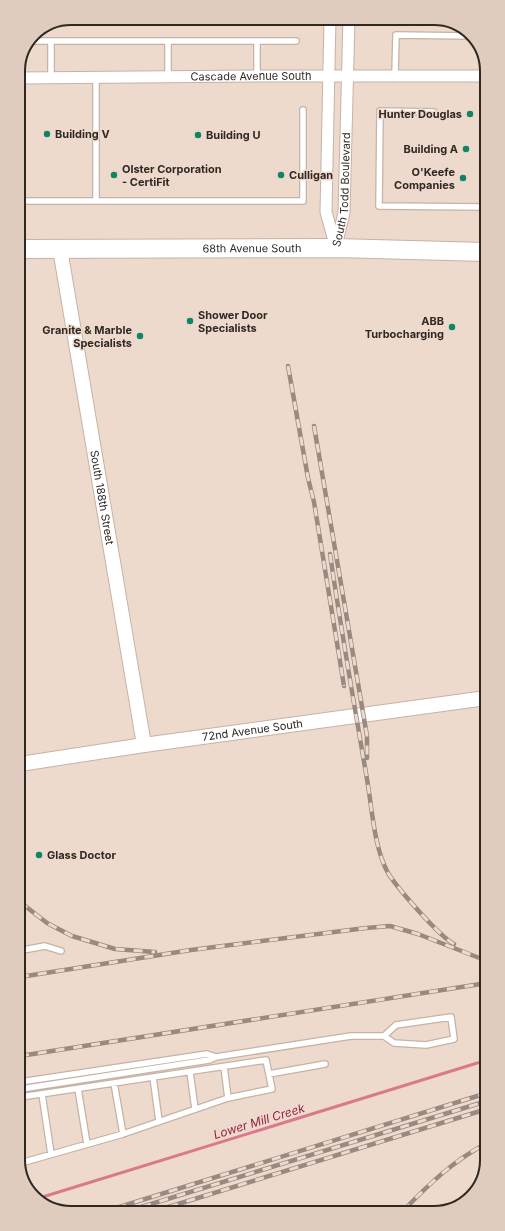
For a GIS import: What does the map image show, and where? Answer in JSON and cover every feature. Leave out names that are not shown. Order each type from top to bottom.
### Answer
[{"type":"main road","name":"68th Avenue South","points":[[25,249],[336,248],[480,252]]},
{"type":"street","name":"South Todd Boulevard","points":[[330,25],[326,212],[336,248]]},
{"type":"street","name":"South Todd Boulevard","points":[[336,248],[344,214],[348,25]]},
{"type":"street","name":"Cascade Avenue South","points":[[25,78],[330,75],[480,76]]},
{"type":"street","name":"South 188th Street","points":[[60,250],[144,745]]},
{"type":"street","name":"72nd Avenue South","points":[[25,763],[144,745],[480,699]]},
{"type":"lane","points":[[395,75],[396,35],[464,36]]},
{"type":"lane","points":[[36,41],[296,41]]},
{"type":"lane","points":[[50,78],[51,41]]},
{"type":"lane","points":[[168,41],[168,76]]},
{"type":"lane","points":[[257,41],[257,76]]},
{"type":"lane","points":[[96,77],[96,201]]},
{"type":"lane","points":[[25,201],[303,201],[303,110]]},
{"type":"lane","points":[[434,112],[380,111],[379,206],[480,207]]},
{"type":"lane","points":[[25,949],[45,946],[61,951]]},
{"type":"lane","points":[[25,1081],[207,1054],[216,1056],[351,1036],[384,1036],[394,1043],[426,1045],[454,1039],[451,1017],[396,1025],[384,1036]]},
{"type":"lane","points":[[25,1088],[209,1060],[216,1056]]},
{"type":"lane","points":[[25,1096],[266,1060],[272,1089],[228,1098],[123,1134],[25,1162]]},
{"type":"lane","points":[[269,1074],[325,1064]]},
{"type":"lane","points":[[224,1067],[228,1098]]},
{"type":"lane","points":[[190,1072],[195,1109]]},
{"type":"lane","points":[[153,1078],[159,1121]]},
{"type":"lane","points":[[114,1083],[123,1134]]},
{"type":"lane","points":[[78,1088],[87,1144]]},
{"type":"lane","points":[[42,1094],[51,1154]]},
{"type":"waterway","name":"Lower Mill Creek","points":[[43,1197],[480,1062]]},
{"type":"railway","points":[[288,366],[308,478],[314,502],[344,686]]},
{"type":"railway","points":[[314,426],[367,736],[367,758]]},
{"type":"railway","points":[[330,554],[374,828],[383,863],[400,890],[419,912],[439,932],[454,944]]},
{"type":"railway","points":[[25,906],[47,923],[72,936],[115,949],[155,952]]},
{"type":"railway","points":[[25,976],[191,950],[390,926],[418,934],[480,958]]},
{"type":"railway","points":[[25,1055],[480,984]]},
{"type":"railway","points":[[123,1206],[480,1095]]},
{"type":"railway","points":[[145,1206],[480,1103]]},
{"type":"railway","points":[[172,1206],[480,1111]]},
{"type":"railway","points":[[408,1206],[452,1165],[480,1147]]},
{"type":"place","name":"Hunter Douglas","points":[[470,114]]},
{"type":"place","name":"Building V","points":[[47,134]]},
{"type":"place","name":"Building U","points":[[198,135]]},
{"type":"place","name":"Building A","points":[[466,149]]},
{"type":"place","name":"Olster Corporation - CertiFit","points":[[114,175]]},
{"type":"place","name":"Culligan","points":[[281,175]]},
{"type":"place","name":"O'Keefe Companies","points":[[463,178]]},
{"type":"place","name":"Shower Door Specialists","points":[[190,321]]},
{"type":"place","name":"ABB Turbocharging","points":[[452,327]]},
{"type":"place","name":"Granite & Marble Specialists","points":[[140,336]]},
{"type":"place","name":"Glass Doctor","points":[[39,855]]}]
